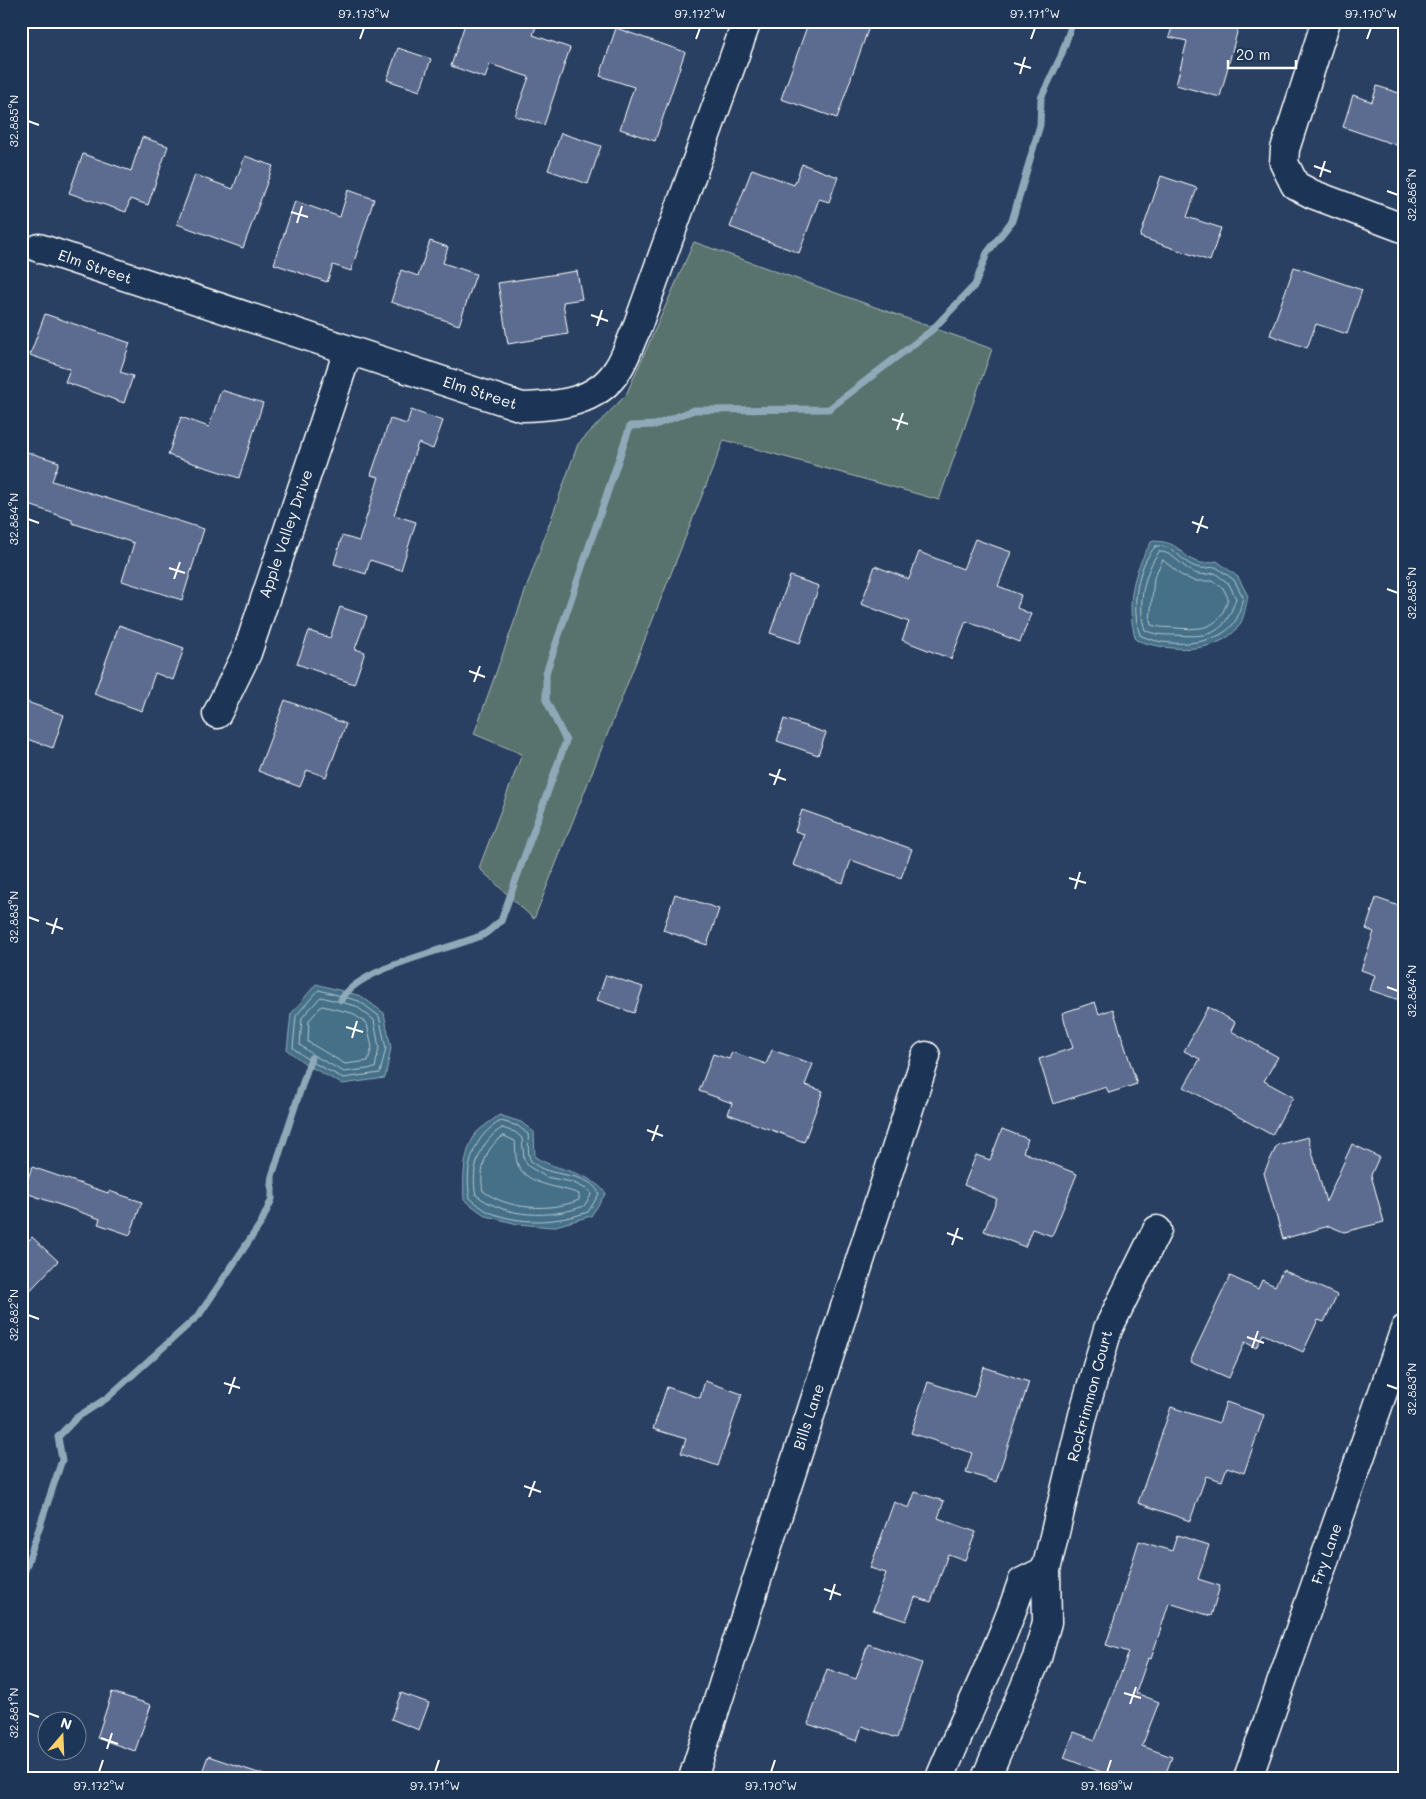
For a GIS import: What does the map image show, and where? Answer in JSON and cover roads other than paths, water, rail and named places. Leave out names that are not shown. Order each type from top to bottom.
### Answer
[{"type":"street","name":"Elm Street","points":[[39,248],[522,407],[570,403],[605,385],[618,369],[636,330],[747,21]]},
{"type":"street","points":[[1326,21],[1285,149],[1284,163],[1295,185],[1312,194],[1405,229]]},
{"type":"street","name":"Apple Valley Drive","points":[[217,714],[247,652],[348,351]]},
{"type":"street","name":"Bills Lane","points":[[693,1778],[926,1056]]},
{"type":"street","name":"Rockrimmon Court","points":[[986,1778],[1037,1658],[1047,1622],[1046,1570],[1083,1416],[1108,1329],[1157,1230]]},
{"type":"street","name":"Fry Lane","points":[[1248,1778],[1405,1329]]},
{"type":"street","points":[[940,1778],[1008,1624],[1022,1582],[1046,1570]]},
{"type":"street","points":[[967,1714],[1006,1731]]},
{"type":"water","points":[[1152,541],[1170,544],[1194,561],[1204,563],[1217,561],[1238,577],[1248,596],[1241,623],[1230,636],[1205,647],[1191,648],[1162,647],[1136,640],[1131,614],[1133,588],[1140,564]]},
{"type":"water","points":[[316,984],[361,996],[384,1013],[391,1048],[385,1078],[342,1084],[307,1065],[287,1050],[291,1014]]},
{"type":"water","points":[[499,1115],[521,1122],[534,1132],[535,1157],[554,1166],[582,1175],[598,1185],[606,1193],[591,1216],[552,1227],[518,1224],[486,1216],[464,1200],[466,1156],[472,1139],[477,1132]]},
{"type":"waterway","points":[[341,1000],[351,988],[366,978],[406,961],[483,935],[501,921],[566,741],[546,700],[546,673],[630,426],[655,425],[694,410],[829,409],[932,330],[975,285],[987,253],[1012,221],[1040,125],[1041,98],[1061,56],[1073,21]]},
{"type":"waterway","points":[[21,1582],[62,1460],[58,1437],[76,1418],[107,1398],[199,1315],[261,1223],[272,1199],[272,1176],[311,1058]]}]
